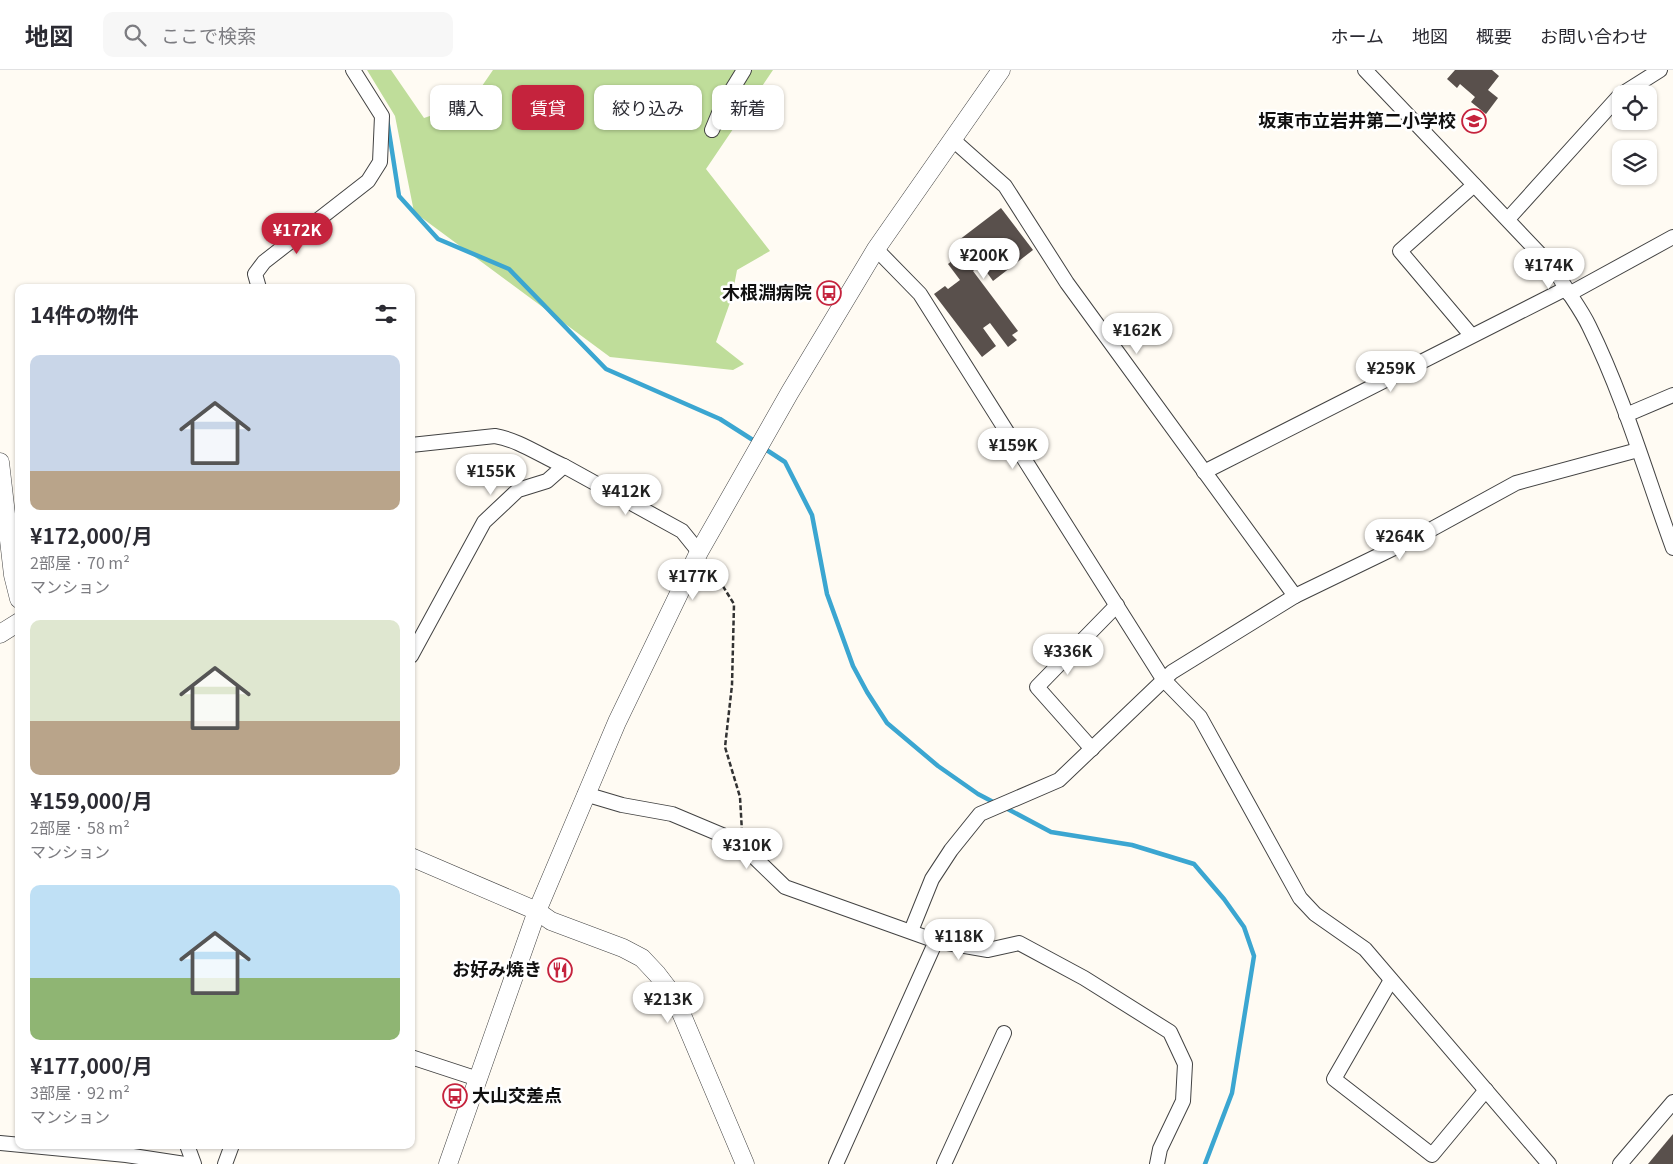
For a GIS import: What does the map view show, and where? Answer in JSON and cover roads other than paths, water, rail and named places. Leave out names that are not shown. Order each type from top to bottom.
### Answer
[{"type":"street","points":[[258,284],[255,274],[264,262],[368,181],[380,162],[382,116],[353,70]]},
{"type":"street","points":[[735,85],[744,70]]},
{"type":"street","points":[[448,1164],[537,911],[617,722],[699,552],[795,383],[876,250],[1001,70]]},
{"type":"street","points":[[1365,70],[1556,271],[1590,327],[1626,415],[1673,548]]},
{"type":"street","points":[[1636,85],[1660,70]]},
{"type":"street","points":[[1508,219],[1612,105]]},
{"type":"street","points":[[952,139],[1005,186],[1067,283],[1296,596]]},
{"type":"street","points":[[1471,335],[1400,251],[1474,185]]},
{"type":"street","points":[[1204,472],[1471,335],[1567,292],[1673,237]]},
{"type":"street","points":[[876,250],[920,294],[1163,679],[1200,717],[1300,898],[1315,914],[1365,950],[1549,1164]]},
{"type":"street","points":[[1626,415],[1673,395]]},
{"type":"street","points":[[415,445],[495,436],[508,438],[564,466],[682,531],[699,552]]},
{"type":"street","points":[[911,932],[932,879],[951,850],[980,814],[1059,780],[1163,679],[1296,596],[1421,535],[1516,483],[1638,450]]},
{"type":"street","points":[[0,462],[15,583]]},
{"type":"street","points":[[415,649],[484,522],[518,490],[547,481],[564,466]]},
{"type":"street","points":[[1092,749],[1037,687],[1117,605]]},
{"type":"street","points":[[0,634],[15,625]]},
{"type":"street","points":[[585,794],[622,805],[672,814],[722,835],[754,856],[785,887],[936,941],[988,950],[1018,943],[1084,978],[1170,1032],[1185,1064],[1183,1101],[1160,1149],[1158,1164]]},
{"type":"street","points":[[415,860],[537,911],[551,921],[623,948],[642,958],[670,992],[682,1015],[745,1164]]},
{"type":"street","points":[[836,1164],[936,941]]},
{"type":"street","points":[[1391,980],[1334,1079],[1432,1155],[1486,1090]]},
{"type":"street","points":[[944,1164],[1004,1033]]},
{"type":"street","points":[[415,1058],[478,1080]]},
{"type":"street","points":[[1620,1164],[1673,1102]]},
{"type":"street","points":[[0,1143],[15,1144]]},
{"type":"street","points":[[63,1149],[126,1155],[185,1164]]},
{"type":"street","points":[[188,1149],[194,1164]]},
{"type":"street","points":[[225,1164],[231,1149]]},
{"type":"waterway","points":[[387,119],[399,196],[438,239],[509,269],[606,369],[720,419],[756,442]]},
{"type":"waterway","points":[[762,447],[785,462],[812,515],[827,594],[853,666],[887,723],[938,766],[978,794],[997,804]]},
{"type":"waterway","points":[[1004,807],[1051,832],[1132,845],[1194,864],[1224,899],[1244,927],[1254,956],[1232,1093],[1205,1164]]},
{"type":"place","name":"坂東市立岩井第二小学校","points":[[1474,121]]},
{"type":"place","name":"木根淵病院","points":[[829,293]]},
{"type":"place","name":"お好み焼き","points":[[560,970]]},
{"type":"place","name":"大山交差点","points":[[455,1096]]}]
